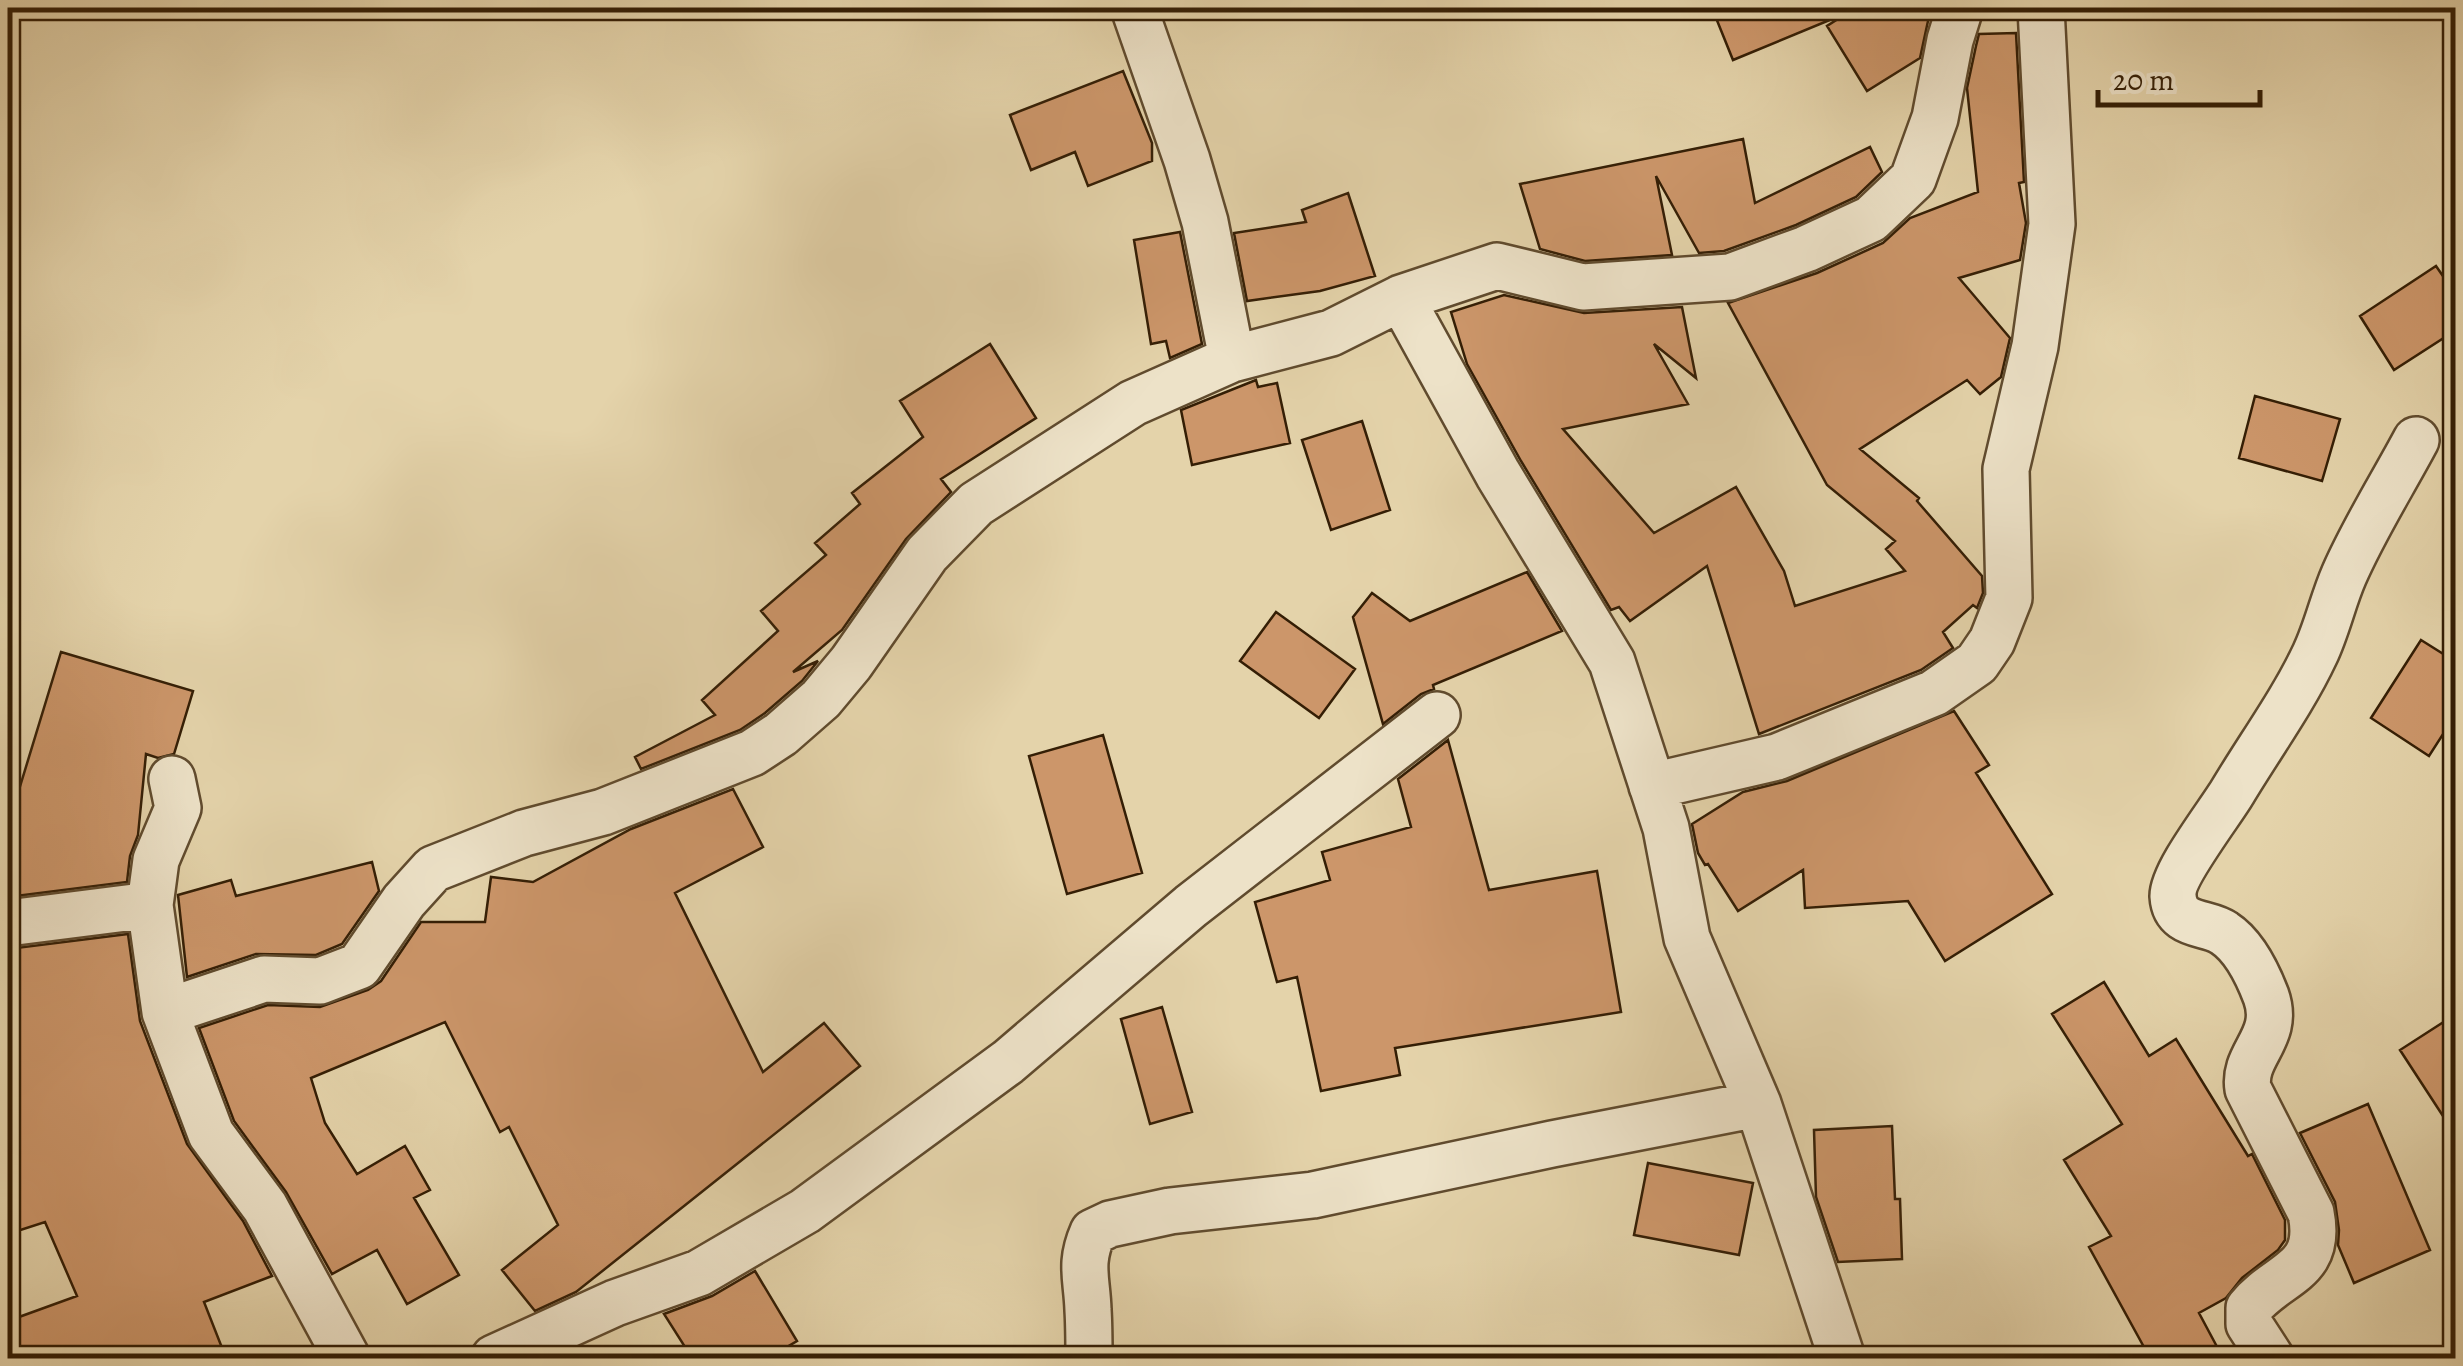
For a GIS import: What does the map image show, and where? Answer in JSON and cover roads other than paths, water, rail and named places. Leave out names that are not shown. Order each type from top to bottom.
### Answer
[{"type":"street","points":[[1134,8],[1205,222],[1232,359]]},
{"type":"street","points":[[164,1012],[264,979],[320,981],[359,966],[404,901],[432,869],[524,833],[603,812],[752,752],[821,699],[927,554],[976,504],[1133,403],[1232,359],[1331,332],[1401,298],[1497,266],[1583,286],[1730,277],[1806,249],[1871,219],[1913,179],[1935,118],[1960,8]]},
{"type":"street","points":[[1652,786],[1777,757],[1934,694],[1978,663],[1992,641],[2009,598],[2006,468],[2036,346],[2052,224],[2041,8]]},
{"type":"street","points":[[1401,298],[1498,474],[1612,662],[1666,828],[1687,938],[1758,1104],[1842,1358]]},
{"type":"street","points":[[2270,1358],[2250,1324],[2249,1308],[2305,1260],[2312,1247],[2314,1229],[2311,1213],[2248,1089],[2248,1071],[2271,1023],[2270,1009],[2256,974],[2241,951],[2227,934],[2188,921],[2175,904],[2174,890],[2186,863],[2315,654],[2344,574],[2416,440]]},
{"type":"street","points":[[494,1358],[615,1303],[699,1273],[805,1211],[1008,1062],[1191,906],[1437,715]]},
{"type":"street","points":[[172,779],[178,808],[161,841],[150,905],[164,1012],[211,1134],[265,1207],[346,1358]]},
{"type":"street","points":[[8,923],[150,905]]},
{"type":"street","points":[[1089,1358],[1084,1252],[1092,1232],[1110,1224],[1170,1211],[1313,1195],[1758,1104]]}]
